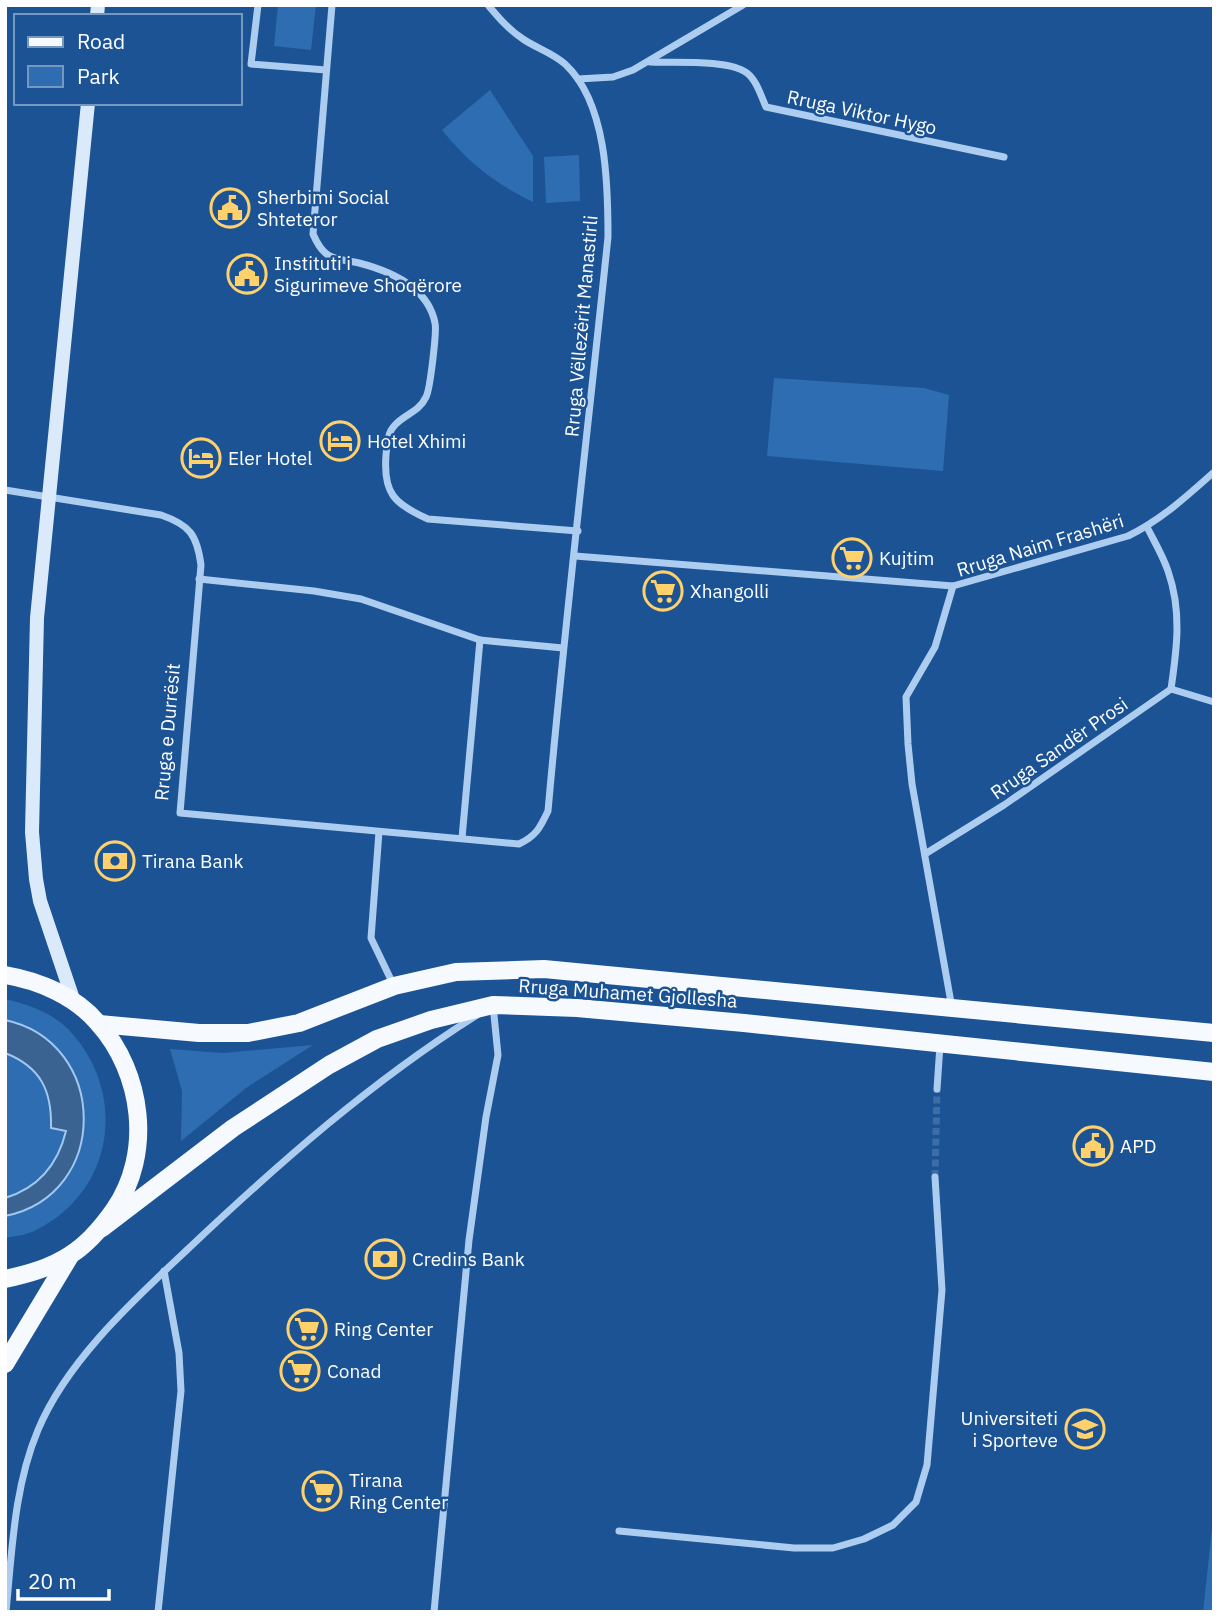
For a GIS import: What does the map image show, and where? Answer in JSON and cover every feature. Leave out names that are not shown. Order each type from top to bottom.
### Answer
[{"type":"main road","points":[[74,1002],[40,901],[32,831],[37,618],[88,105]]},
{"type":"main road","name":"Rruga Muhamet Gjollesha","points":[[99,1024],[199,1033],[248,1033],[299,1023],[394,986],[456,972],[544,969],[1214,1033]]},
{"type":"main road","points":[[5,975],[42,984],[74,1002],[99,1024],[121,1054],[134,1088],[139,1125],[135,1162],[123,1197],[102,1228],[71,1255],[38,1271],[5,1279]]},
{"type":"main road","name":"Rruga Muhamet Gjollesha","points":[[102,1228],[233,1128],[329,1065],[377,1039],[431,1020],[493,1004],[632,1013],[1214,1072]]},
{"type":"main road","points":[[5,1364],[71,1255]]},
{"type":"street","points":[[258,5],[251,64],[326,70]]},
{"type":"street","points":[[332,5],[313,233],[318,245],[329,255],[375,267],[409,283],[425,302],[435,323],[428,395],[419,408],[394,426],[387,440],[384,479],[393,496],[408,510],[428,519],[578,531]]},
{"type":"street","name":"Rruga Vëllezërit Manastirli","points":[[462,838],[519,844],[532,838],[540,830],[548,811],[608,237],[605,156],[594,115],[578,79],[564,62],[523,39],[504,24],[488,5]]},
{"type":"street","name":"Rruga Viktor Hygo","points":[[578,79],[613,77],[650,62],[699,29],[743,5]]},
{"type":"street","name":"Rruga Viktor Hygo","points":[[650,62],[728,66],[747,73],[766,107],[1004,158]]},
{"type":"street","name":"Rruga Naim Frashëri","points":[[952,1008],[912,784],[906,697],[934,648],[953,586],[1128,536],[1147,527],[1214,472]]},
{"type":"street","name":"Rruga e Durrësit","points":[[5,490],[161,515],[177,520],[190,529],[198,547],[201,565],[180,813],[379,832]]},
{"type":"street","points":[[1147,527],[1168,569],[1175,595],[1178,643],[1171,689],[1214,702]]},
{"type":"street","points":[[575,556],[953,586]]},
{"type":"street","points":[[199,579],[314,591],[361,599],[480,639],[563,648]]},
{"type":"street","points":[[394,986],[371,938],[379,832],[462,838],[480,639]]},
{"type":"street","name":"Rruga Sandër Prosi","points":[[925,854],[1004,805],[1171,689]]},
{"type":"street","points":[[6,1612],[16,1512],[26,1465],[38,1429],[56,1395],[75,1368],[106,1331],[164,1271],[267,1176],[332,1120],[430,1045],[493,1004],[498,1055],[486,1117],[469,1240],[434,1612]]},
{"type":"street","points":[[937,1089],[940,1044]]},
{"type":"street","points":[[619,1531],[794,1548],[833,1548],[864,1539],[893,1525],[916,1502],[927,1465],[942,1290],[935,1177]]},
{"type":"street","points":[[158,1612],[181,1391],[179,1353],[164,1271]]},
{"type":"green space","points":[[278,5],[316,5],[311,50],[274,46]]},
{"type":"green space","points":[[490,90],[533,156],[533,202],[483,171],[442,130]]},
{"type":"green space","points":[[579,155],[580,201],[546,203],[544,157]]},
{"type":"green space","points":[[774,378],[924,388],[949,395],[943,471],[767,456]]},
{"type":"green space","points":[[5,999],[38,1009],[67,1028],[86,1053],[99,1080],[105,1109],[104,1137],[97,1165],[83,1190],[63,1212],[36,1230],[5,1238]]},
{"type":"green space","points":[[313,1045],[246,1088],[181,1141],[182,1091],[170,1049],[223,1053]]},
{"type":"green space","points":[[1213,1520],[1214,1612],[1203,1612]]},
{"type":"shaded area","points":[[5,1020],[39,1034],[64,1057],[79,1086],[84,1118],[79,1151],[64,1180],[40,1202],[5,1216],[5,1198],[27,1188],[45,1173],[58,1154],[66,1131],[51,1128],[46,1092],[36,1073],[28,1065],[5,1053]]},
{"type":"tunnel","points":[[935,1177],[937,1089]]},
{"type":"place","name":"Sherbimi Social Shteteror","points":[[230,208]]},
{"type":"place","name":"Instituti i Sigurimeve Shoqërore","points":[[247,274]]},
{"type":"place","name":"Hotel Xhimi","points":[[340,441]]},
{"type":"place","name":"Eler Hotel","points":[[201,458]]},
{"type":"place","name":"Kujtim","points":[[852,558]]},
{"type":"place","name":"Xhangolli","points":[[663,591]]},
{"type":"place","name":"Tirana Bank","points":[[115,861]]},
{"type":"place","name":"APD","points":[[1093,1146]]},
{"type":"place","name":"Credins Bank","points":[[385,1259]]},
{"type":"place","name":"Ring Center","points":[[307,1329]]},
{"type":"place","name":"Conad","points":[[300,1371]]},
{"type":"place","name":"Universiteti i Sporteve","points":[[1085,1429]]},
{"type":"place","name":"Tirana Ring Center","points":[[322,1491]]}]
